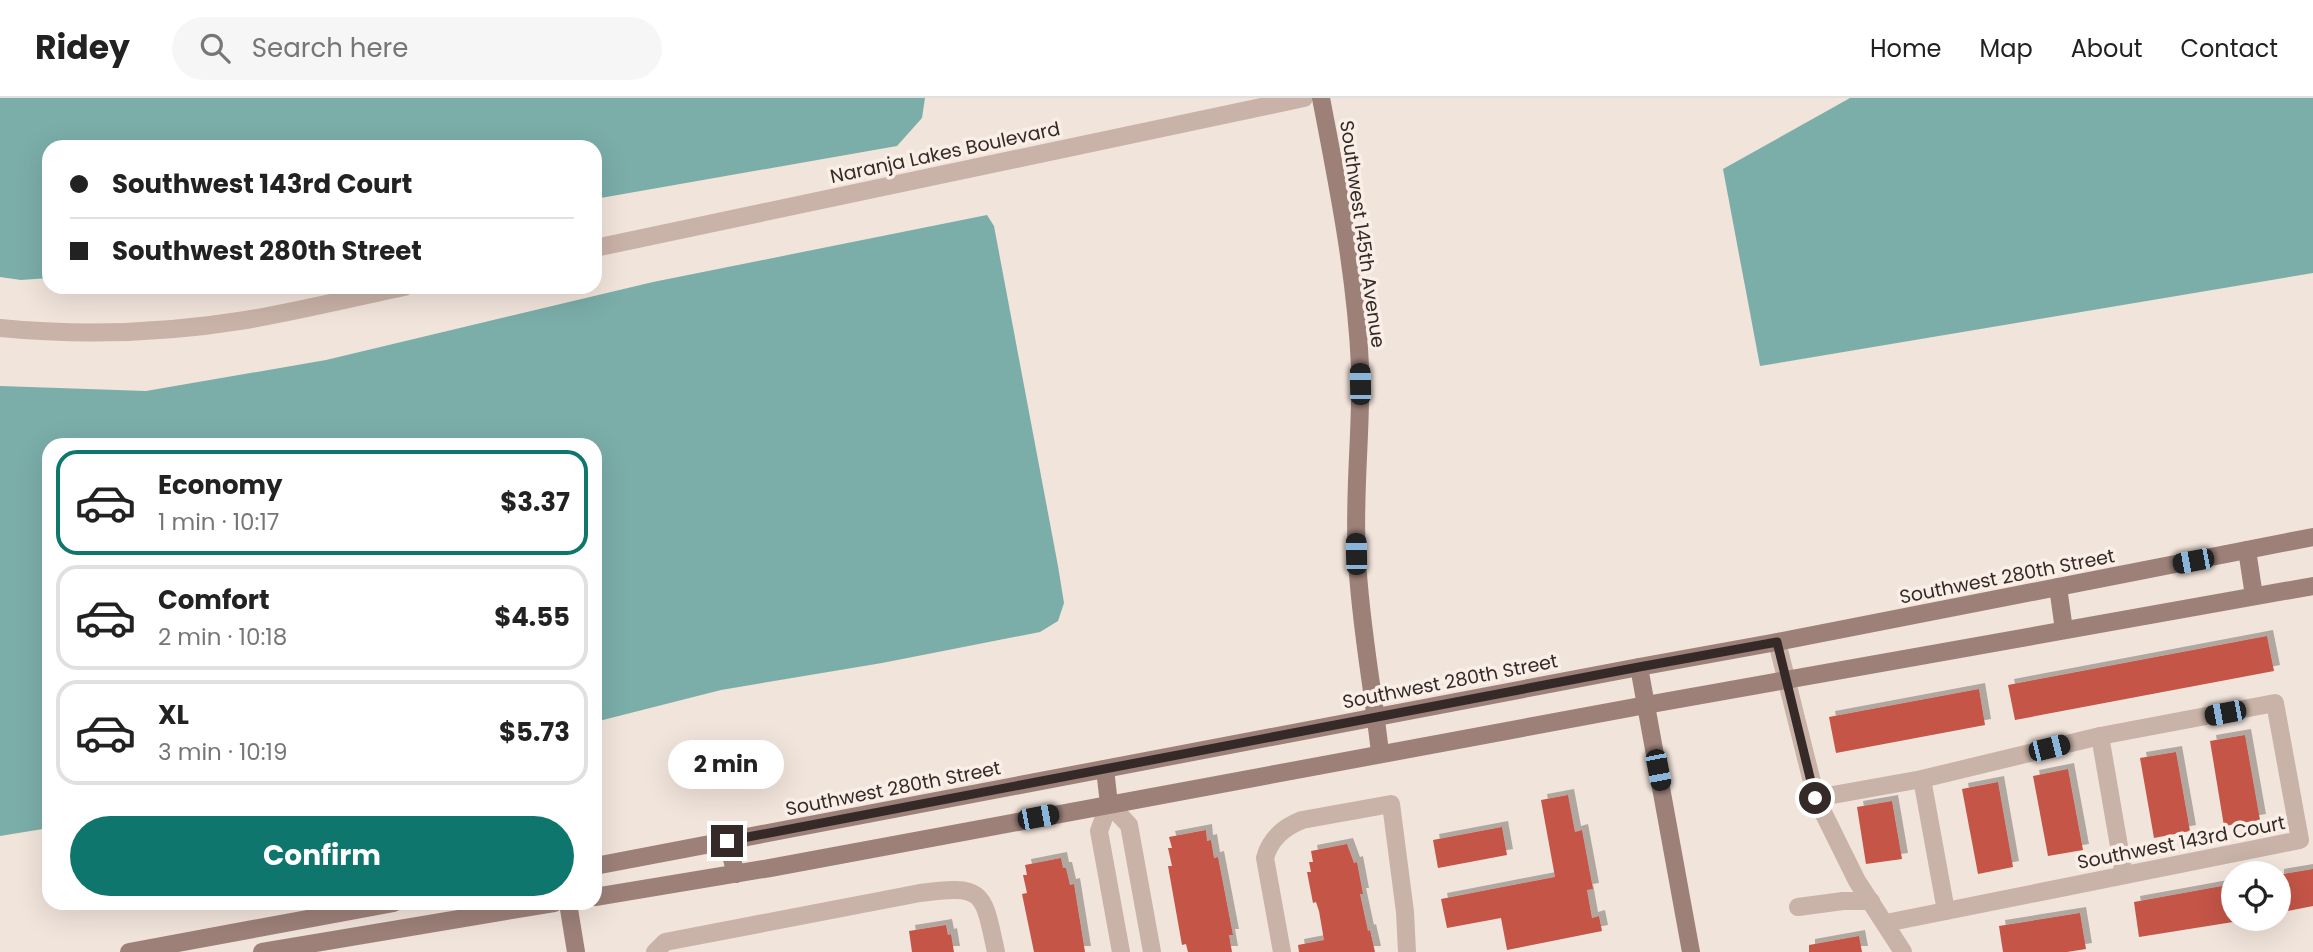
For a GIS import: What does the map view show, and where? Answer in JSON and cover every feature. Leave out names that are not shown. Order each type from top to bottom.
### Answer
[{"type":"street","name":"Naranja Lakes Boulevard","points":[[602,247],[1304,98]]},
{"type":"street","name":"Southwest 145th Avenue","points":[[1321,98],[1341,206],[1358,337],[1360,391],[1356,554],[1362,624],[1380,753]]},
{"type":"street","points":[[0,328],[98,332],[187,327],[276,314],[371,294]]},
{"type":"street","name":"Southwest 280th Street","points":[[602,865],[1777,642],[2313,537]]},
{"type":"street","points":[[2246,550],[2254,596]]},
{"type":"street","points":[[602,896],[736,874],[1380,753],[2313,586]]},
{"type":"street","points":[[2058,587],[2064,630]]},
{"type":"street","points":[[1777,642],[1815,798],[1857,881],[1903,952]]},
{"type":"street","points":[[1639,667],[1691,952]]},
{"type":"street","name":"Southwest 143rd Court","points":[[1815,798],[1922,779],[2100,736],[2275,703],[2300,840],[1886,923]]},
{"type":"street","points":[[2100,736],[2124,875]]},
{"type":"street","points":[[1105,769],[1108,804],[1099,831],[1121,952]]},
{"type":"street","points":[[1922,779],[1946,911]]},
{"type":"street","points":[[1108,804],[1129,825],[1152,952]]},
{"type":"street","points":[[1282,952],[1265,858],[1267,848],[1289,825],[1302,820],[1391,804],[1405,912],[1407,952]]},
{"type":"street","points":[[727,841],[736,874]]},
{"type":"street","points":[[655,952],[665,943],[955,888],[976,894],[981,900],[987,912],[996,952]]},
{"type":"street","points":[[1798,907],[1843,901],[1871,901]]},
{"type":"street","points":[[129,952],[356,910]]},
{"type":"street","points":[[262,952],[512,910]]},
{"type":"street","points":[[569,910],[576,952]]},
{"type":"water","points":[[0,98],[925,98],[922,118],[897,146],[602,198],[602,140],[42,140],[42,278],[21,280],[0,277]]},
{"type":"water","points":[[1850,98],[2313,98],[2313,273],[1760,366],[1723,169]]},
{"type":"water","points":[[987,215],[994,226],[1058,566],[1064,603],[1058,621],[1040,632],[882,663],[721,690],[602,720],[602,438],[42,438],[42,829],[0,836],[0,386],[146,391],[326,360],[653,282]]},
{"type":"building","points":[[2267,636],[2274,671],[2015,720],[2008,685]]},
{"type":"building","points":[[1979,689],[1985,725],[1836,753],[1829,717]]},
{"type":"building","points":[[2245,735],[2260,820],[2224,826],[2210,741]]},
{"type":"building","points":[[2176,752],[2190,831],[2154,838],[2140,758]]},
{"type":"building","points":[[2068,769],[2083,850],[2048,856],[2033,776]]},
{"type":"building","points":[[1998,782],[2013,867],[1978,874],[1962,789]]},
{"type":"building","points":[[1568,795],[1575,832],[1582,830],[1593,889],[1587,890],[1592,918],[1599,916],[1602,931],[1507,950],[1501,918],[1447,928],[1441,899],[1555,877],[1541,800]]},
{"type":"building","points":[[1892,801],[1902,859],[1866,864],[1857,807]]},
{"type":"building","points":[[1502,827],[1507,855],[1438,868],[1433,840]]},
{"type":"building","points":[[1206,830],[1214,858],[1218,857],[1233,935],[1229,935],[1232,952],[1188,952],[1186,944],[1182,945],[1168,866],[1172,866],[1168,848],[1172,848],[1169,837]]},
{"type":"building","points":[[1347,844],[1354,863],[1357,862],[1363,894],[1360,894],[1375,952],[1299,952],[1298,945],[1324,940],[1319,911],[1316,902],[1313,903],[1307,872],[1311,872],[1309,862],[1313,862],[1311,851]]},
{"type":"building","points":[[1061,858],[1070,885],[1074,884],[1085,952],[1034,952],[1022,894],[1027,893],[1023,875],[1027,875],[1025,865]]},
{"type":"building","points":[[2313,869],[2313,906],[2291,910],[2291,873]]},
{"type":"building","points":[[2221,886],[2221,924],[2139,937],[2134,902]]},
{"type":"building","points":[[2080,913],[2086,949],[2067,952],[2003,952],[1999,926]]},
{"type":"building","points":[[946,925],[948,935],[951,934],[954,952],[912,952],[909,931]]},
{"type":"building","points":[[1859,936],[1862,952],[1809,952],[1809,945]]},
{"type":"route","points":[[727,841],[1777,642],[1815,798]]}]
